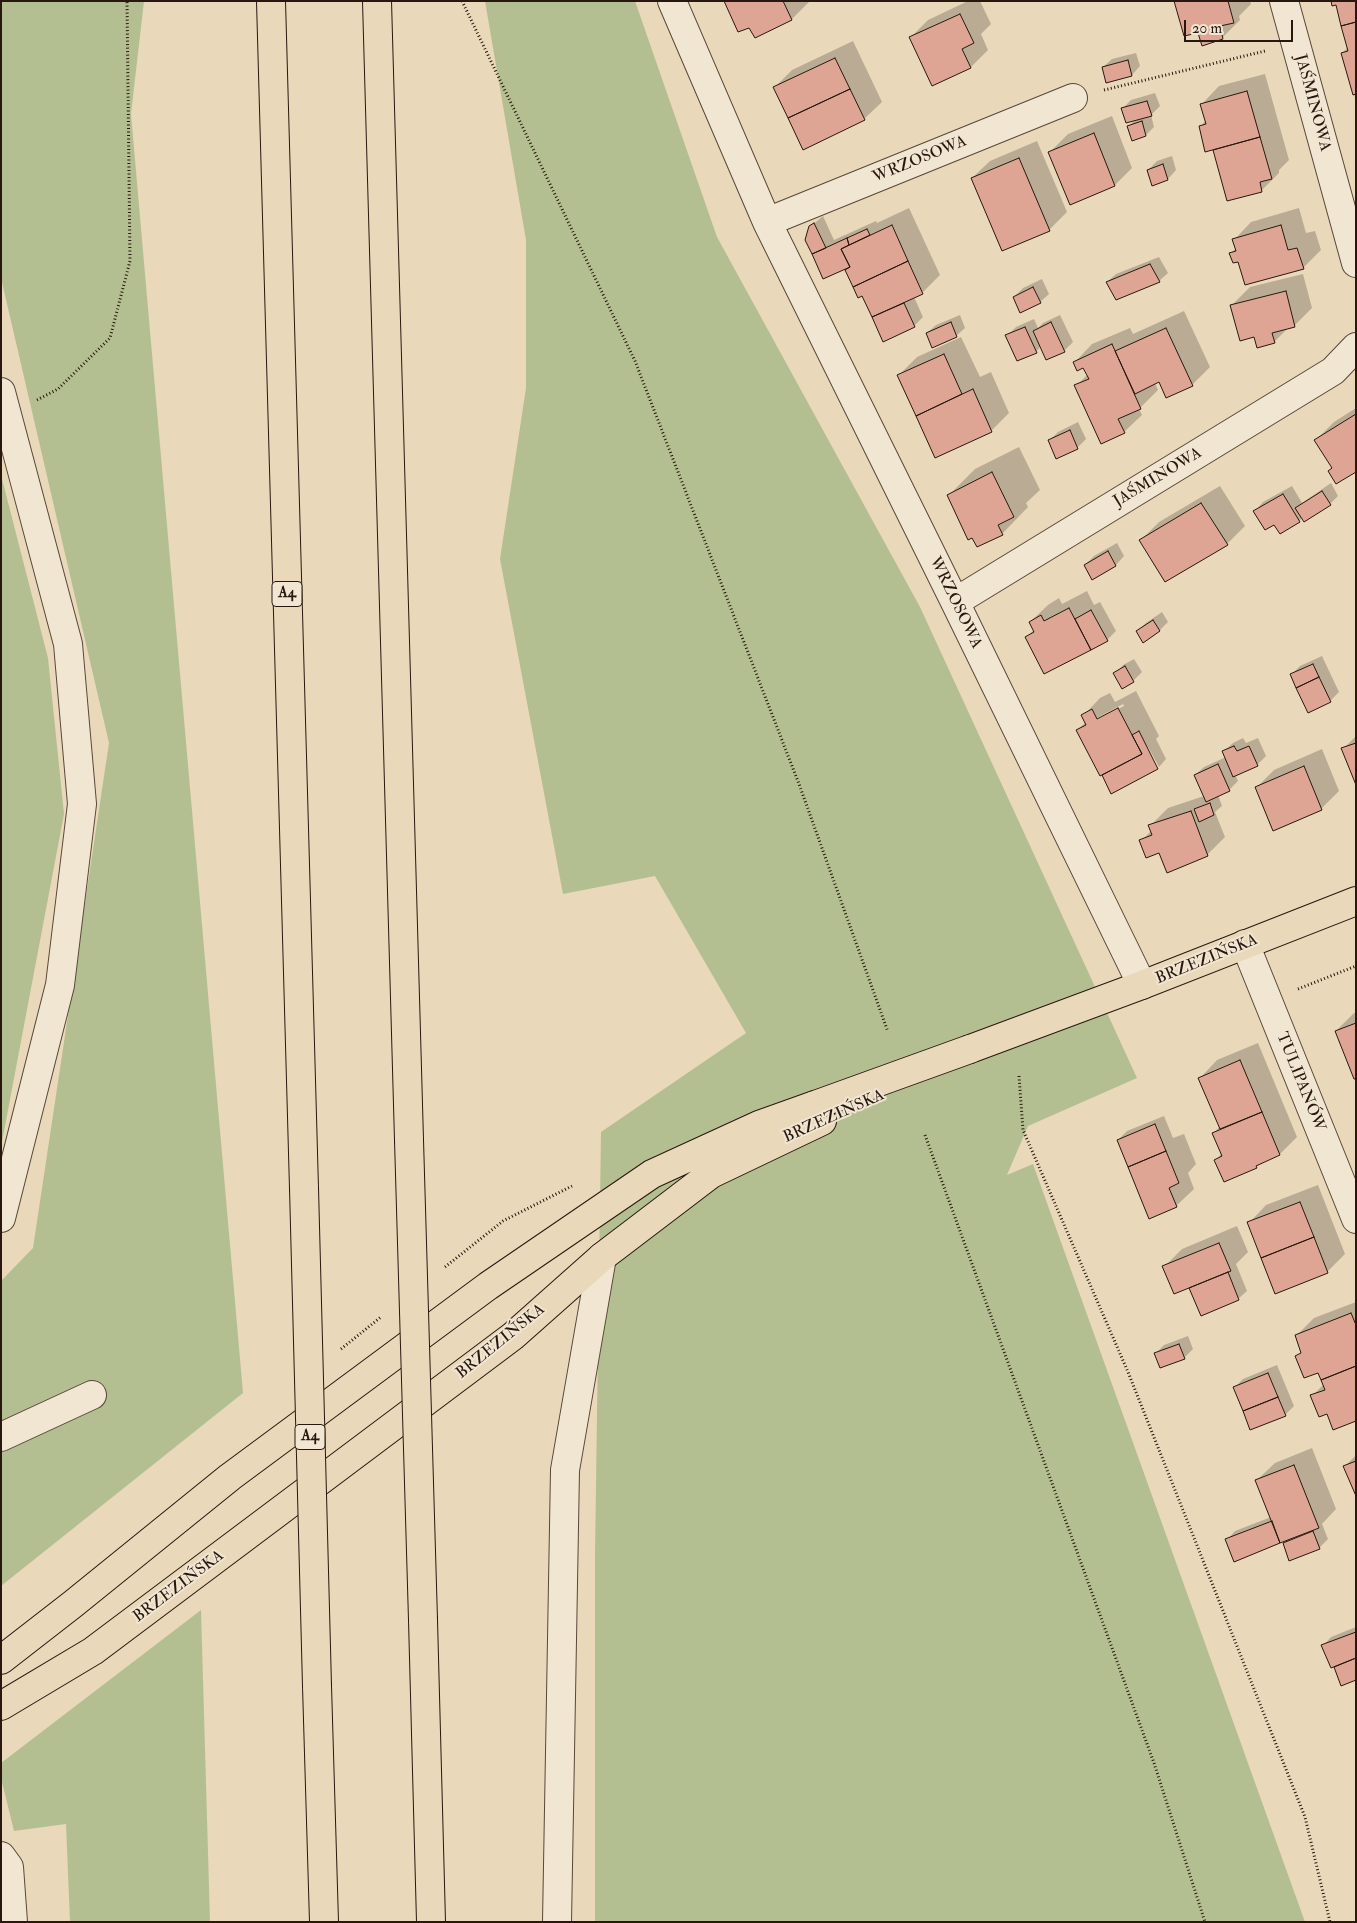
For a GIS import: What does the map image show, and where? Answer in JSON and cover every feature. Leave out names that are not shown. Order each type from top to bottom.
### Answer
[{"type":"main road","name":"A4","points":[[271,1],[324,1922]]},
{"type":"main road","points":[[377,1],[431,1922]]},
{"type":"main road","name":"BRZEZIŃSKA","points":[[1,1706],[93,1651],[513,1336],[602,1257],[711,1174],[818,1113],[1356,901]]},
{"type":"main road","name":"BRZEZIŃSKA","points":[[1,1660],[230,1477],[504,1275],[652,1174],[759,1125],[818,1113]]},
{"type":"street","name":"WRZOSOWA","points":[[672,1],[767,222],[1142,985]]},
{"type":"street","name":"JAŚMINOWA","points":[[1284,1],[1356,263]]},
{"type":"street","name":"WRZOSOWA","points":[[767,222],[1074,98]]},
{"type":"street","name":"JAŚMINOWA","points":[[955,602],[1333,372],[1356,347]]},
{"type":"street","points":[[1,1218],[60,986],[82,804],[68,644],[4,403]]},
{"type":"street","name":"TULIPANÓW","points":[[1245,944],[1267,1002],[1353,1205]]},
{"type":"street","points":[[557,1922],[565,1470],[602,1257]]},
{"type":"street","points":[[1,1437],[92,1395]]},
{"type":"street","points":[[1,1856],[8,1866],[12,1922]]},
{"type":"path","points":[[4,403],[58,389],[110,338],[130,261],[127,1]]},
{"type":"path","points":[[462,1],[635,361],[799,784],[888,1032]]},
{"type":"path","points":[[1074,98],[1295,44]]},
{"type":"path","points":[[1267,1002],[1356,966]]},
{"type":"path","points":[[1020,1076],[1023,1130],[1128,1372],[1305,1817],[1330,1922]]},
{"type":"path","points":[[925,1135],[1154,1763],[1204,1922]]},
{"type":"green space","points":[[1,1],[144,1],[131,114],[243,1393],[1,1586],[1,1281],[33,1248],[109,743],[1,278]]},
{"type":"green space","points":[[485,1],[635,1],[717,237],[920,607],[1137,1078],[1028,1126],[1007,1175],[1033,1164],[1305,1922],[595,1922],[595,1555],[601,1132],[746,1033],[655,876],[563,894],[500,559],[526,388],[526,240]]},
{"type":"green space","points":[[1,475],[48,658],[64,814],[1,1147]]},
{"type":"green space","points":[[201,1610],[210,1922],[70,1922],[66,1824],[14,1831],[1,1778],[1,1763]]},
{"type":"building","points":[[724,1],[783,1],[792,20],[755,38],[749,28],[738,32]]},
{"type":"building","points":[[1174,1],[1228,1],[1234,23],[1220,26],[1223,39],[1202,46],[1198,33],[1184,36]]},
{"type":"building","points":[[1331,1],[1356,1],[1356,22],[1341,26],[1336,5],[1332,6]]},
{"type":"building","points":[[960,14],[974,43],[962,49],[971,68],[932,86],[909,37]]},
{"type":"building","points":[[1356,22],[1356,94],[1353,95],[1341,53],[1348,51],[1341,26]]},
{"type":"building","points":[[835,58],[850,89],[788,118],[773,87]]},
{"type":"building","points":[[1128,60],[1132,76],[1106,83],[1102,67]]},
{"type":"building","points":[[850,89],[865,120],[803,150],[788,118]]},
{"type":"building","points":[[1247,91],[1260,137],[1205,152],[1199,126],[1206,124],[1200,104]]},
{"type":"building","points":[[1147,101],[1152,116],[1126,123],[1121,108]]},
{"type":"building","points":[[1142,121],[1146,136],[1132,141],[1127,126]]},
{"type":"building","points":[[1094,133],[1115,186],[1070,205],[1048,152]]},
{"type":"building","points":[[1260,137],[1272,179],[1260,182],[1262,192],[1227,201],[1213,150]]},
{"type":"building","points":[[1019,158],[1050,231],[1002,251],[971,178]]},
{"type":"building","points":[[1163,164],[1168,180],[1152,186],[1147,170]]},
{"type":"building","points":[[814,223],[826,248],[812,254],[805,240],[809,226]]},
{"type":"building","points":[[892,225],[908,261],[853,287],[845,270],[850,267],[841,249]]},
{"type":"building","points":[[1281,225],[1288,250],[1297,248],[1304,269],[1245,285],[1238,262],[1233,263],[1229,253],[1236,251],[1232,239]]},
{"type":"building","points":[[867,229],[870,235],[849,245],[847,238]]},
{"type":"building","points":[[847,238],[849,245],[841,249],[850,267],[823,279],[812,254]]},
{"type":"building","points":[[908,261],[923,294],[872,317],[862,296],[858,298],[853,287]]},
{"type":"building","points":[[1150,264],[1160,282],[1116,300],[1106,282]]},
{"type":"building","points":[[1033,287],[1041,303],[1020,313],[1013,297]]},
{"type":"building","points":[[1286,291],[1295,327],[1272,333],[1275,343],[1257,348],[1254,337],[1240,341],[1230,305]]},
{"type":"building","points":[[904,303],[915,327],[883,342],[872,317]]},
{"type":"building","points":[[951,322],[957,337],[932,348],[926,333]]},
{"type":"building","points":[[1051,322],[1065,352],[1046,360],[1033,331]]},
{"type":"building","points":[[1025,327],[1037,353],[1017,361],[1005,335]]},
{"type":"building","points":[[1166,328],[1193,386],[1166,398],[1159,382],[1135,394],[1115,351]]},
{"type":"building","points":[[1112,344],[1141,409],[1118,419],[1125,433],[1101,444],[1074,385],[1089,379],[1083,368],[1077,371],[1073,362]]},
{"type":"building","points":[[944,354],[962,394],[916,416],[897,375]]},
{"type":"building","points":[[973,389],[992,432],[935,458],[916,416]]},
{"type":"building","points":[[1356,414],[1356,472],[1336,484],[1328,471],[1332,468],[1314,440]]},
{"type":"building","points":[[1070,430],[1078,449],[1056,459],[1048,440]]},
{"type":"building","points":[[992,472],[1014,517],[998,525],[1003,535],[977,547],[972,538],[968,540],[947,495]]},
{"type":"building","points":[[1322,491],[1331,505],[1304,522],[1295,508]]},
{"type":"building","points":[[1283,494],[1300,522],[1280,534],[1274,525],[1265,530],[1253,511]]},
{"type":"building","points":[[1201,503],[1228,545],[1165,582],[1139,540]]},
{"type":"building","points":[[1108,551],[1116,566],[1092,580],[1084,565]]},
{"type":"building","points":[[1069,608],[1091,650],[1044,674],[1025,637],[1034,632],[1029,622],[1041,615],[1044,621]]},
{"type":"building","points":[[1091,610],[1108,641],[1091,650],[1075,619]]},
{"type":"building","points":[[1153,620],[1160,631],[1143,643],[1136,631]]},
{"type":"building","points":[[1313,664],[1319,677],[1296,688],[1290,674]]},
{"type":"building","points":[[1125,666],[1134,682],[1122,689],[1113,673]]},
{"type":"building","points":[[1319,677],[1331,702],[1308,713],[1296,688]]},
{"type":"building","points":[[1118,708],[1142,754],[1100,776],[1076,730],[1086,725],[1081,715],[1092,709],[1097,719]]},
{"type":"building","points":[[1139,731],[1158,769],[1111,794],[1102,775],[1142,754],[1132,735]]},
{"type":"building","points":[[1356,743],[1356,785],[1341,748]]},
{"type":"building","points":[[1234,746],[1237,751],[1249,746],[1258,766],[1233,777],[1222,751]]},
{"type":"building","points":[[1218,764],[1230,791],[1206,802],[1194,775]]},
{"type":"building","points":[[1304,766],[1322,810],[1273,831],[1255,787]]},
{"type":"building","points":[[1210,803],[1214,815],[1199,822],[1194,809]]},
{"type":"building","points":[[1191,811],[1208,856],[1167,873],[1159,853],[1146,858],[1139,840],[1152,835],[1148,825]]},
{"type":"building","points":[[1356,1023],[1356,1079],[1354,1079],[1335,1031]]},
{"type":"building","points":[[1240,1060],[1262,1112],[1220,1129],[1198,1078]]},
{"type":"building","points":[[1262,1112],[1280,1155],[1256,1166],[1257,1168],[1224,1182],[1214,1160],[1222,1156],[1212,1133]]},
{"type":"building","points":[[1155,1124],[1166,1151],[1128,1167],[1117,1140]]},
{"type":"building","points":[[1166,1151],[1179,1183],[1169,1188],[1177,1207],[1149,1219],[1128,1167]]},
{"type":"building","points":[[1300,1202],[1314,1237],[1261,1258],[1247,1222]]},
{"type":"building","points":[[1314,1237],[1328,1273],[1275,1294],[1261,1258]]},
{"type":"building","points":[[1219,1243],[1231,1271],[1174,1294],[1162,1266]]},
{"type":"building","points":[[1228,1272],[1239,1300],[1201,1316],[1189,1288]]},
{"type":"building","points":[[1351,1313],[1356,1325],[1356,1366],[1321,1380],[1318,1373],[1304,1378],[1295,1356],[1301,1353],[1295,1335]]},
{"type":"building","points":[[1179,1344],[1185,1359],[1160,1368],[1154,1353]]},
{"type":"building","points":[[1356,1366],[1356,1421],[1333,1430],[1327,1414],[1319,1417],[1310,1395],[1325,1390],[1321,1380]]},
{"type":"building","points":[[1268,1373],[1278,1397],[1243,1411],[1233,1387]]},
{"type":"building","points":[[1278,1397],[1286,1416],[1250,1430],[1243,1411]]},
{"type":"building","points":[[1356,1461],[1356,1496],[1343,1466]]},
{"type":"building","points":[[1294,1465],[1319,1528],[1280,1543],[1255,1480]]},
{"type":"building","points":[[1272,1521],[1280,1543],[1234,1562],[1225,1539]]},
{"type":"building","points":[[1313,1531],[1320,1549],[1289,1561],[1283,1543]]},
{"type":"building","points":[[1356,1632],[1356,1658],[1331,1668],[1321,1645]]},
{"type":"building","points":[[1356,1658],[1356,1680],[1341,1686],[1334,1667]]}]
